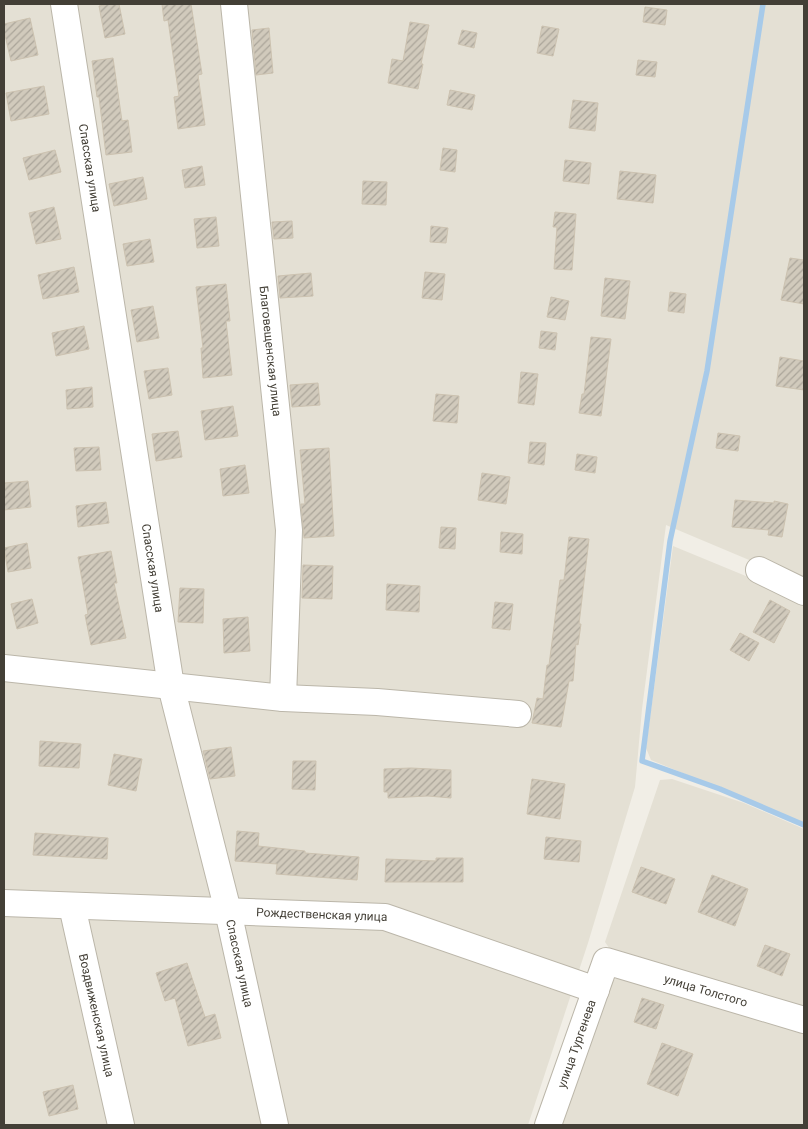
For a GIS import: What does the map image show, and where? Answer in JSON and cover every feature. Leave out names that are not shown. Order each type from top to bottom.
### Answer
[{"type":"street","name":"Спасская улица","points":[[64,4],[171,686],[228,912],[275,1125]]},
{"type":"street","name":"Благовещенская улица","points":[[234,4],[289,530],[283,698]]},
{"type":"street","points":[[759,570],[804,592]]},
{"type":"street","points":[[5,661],[171,686],[283,698],[377,702],[518,714]]},
{"type":"street","name":"Рождественская улица","points":[[4,903],[385,917],[596,990]]},
{"type":"street","name":"Воздвиженская улица","points":[[72,906],[121,1125]]},
{"type":"street","name":"улица Тургенева","points":[[548,1125],[606,961]]},
{"type":"street","name":"улица Толстого","points":[[606,961],[804,1020]]},
{"type":"shaded area","points":[[4,4],[804,4],[804,583],[666,525],[642,709],[635,787],[588,943],[528,1125],[4,1125]]},
{"type":"shaded area","points":[[673,546],[804,600],[804,823],[651,760],[646,748]]},
{"type":"shaded area","points":[[672,779],[744,803],[804,829],[804,1015],[614,955],[605,942],[660,780]]},
{"type":"shaded area","points":[[622,977],[804,1032],[804,1125],[553,1125],[613,980]]},
{"type":"building","points":[[119,4],[125,34],[105,38],[99,6]]},
{"type":"building","points":[[162,4],[191,4],[202,74],[198,75],[205,125],[178,129],[174,97],[179,96],[168,20],[164,21]]},
{"type":"building","points":[[645,7],[667,10],[665,25],[643,22]]},
{"type":"building","points":[[30,18],[38,55],[11,61],[4,24]]},
{"type":"building","points":[[410,22],[429,25],[418,89],[388,83],[392,59],[403,61]]},
{"type":"building","points":[[542,26],[559,29],[553,56],[537,53]]},
{"type":"building","points":[[269,28],[273,73],[256,75],[252,30]]},
{"type":"building","points":[[462,30],[477,33],[474,48],[458,44]]},
{"type":"building","points":[[113,58],[122,121],[128,120],[132,152],[106,155],[99,97],[97,97],[92,61]]},
{"type":"building","points":[[638,60],[657,62],[655,77],[636,75]]},
{"type":"building","points":[[44,86],[49,114],[11,121],[6,93]]},
{"type":"building","points":[[450,90],[475,95],[472,110],[447,105]]},
{"type":"building","points":[[573,100],[598,103],[595,131],[569,128]]},
{"type":"building","points":[[443,148],[457,150],[455,172],[440,170]]},
{"type":"building","points":[[55,150],[61,172],[29,180],[23,158]]},
{"type":"building","points":[[565,160],[591,163],[589,184],[563,181]]},
{"type":"building","points":[[202,166],[205,185],[185,188],[182,170]]},
{"type":"building","points":[[620,171],[656,175],[653,203],[617,199]]},
{"type":"building","points":[[143,177],[147,199],[114,206],[109,184]]},
{"type":"building","points":[[363,181],[387,182],[386,205],[362,204]]},
{"type":"building","points":[[54,207],[61,239],[36,244],[29,213]]},
{"type":"building","points":[[555,212],[576,214],[572,270],[554,269],[557,227],[553,227]]},
{"type":"building","points":[[216,217],[219,246],[197,248],[194,219]]},
{"type":"building","points":[[292,221],[293,238],[274,239],[272,222]]},
{"type":"building","points":[[431,226],[448,228],[446,243],[430,242]]},
{"type":"building","points":[[150,239],[154,262],[127,266],[123,244]]},
{"type":"building","points":[[790,258],[804,260],[804,304],[781,300]]},
{"type":"building","points":[[74,267],[79,292],[43,299],[38,275]]},
{"type":"building","points":[[425,272],[445,274],[442,300],[422,298]]},
{"type":"building","points":[[311,273],[313,296],[280,298],[278,276]]},
{"type":"building","points":[[605,278],[630,281],[625,319],[601,316]]},
{"type":"building","points":[[226,284],[230,321],[226,321],[232,375],[203,378],[201,348],[203,348],[196,287]]},
{"type":"building","points":[[670,292],[686,294],[684,313],[668,311]]},
{"type":"building","points":[[551,297],[569,301],[565,320],[547,317]]},
{"type":"building","points":[[153,306],[159,338],[137,342],[131,310]]},
{"type":"building","points":[[84,326],[89,349],[56,356],[52,333]]},
{"type":"building","points":[[541,331],[557,333],[555,350],[539,348]]},
{"type":"building","points":[[591,337],[611,339],[601,416],[579,413],[582,394],[584,394]]},
{"type":"building","points":[[780,357],[804,361],[804,390],[776,386]]},
{"type":"building","points":[[168,368],[172,395],[149,399],[144,371]]},
{"type":"building","points":[[521,372],[538,374],[534,405],[518,403]]},
{"type":"building","points":[[318,383],[320,405],[292,407],[290,385]]},
{"type":"building","points":[[92,387],[93,407],[67,409],[66,390]]},
{"type":"building","points":[[436,394],[459,396],[457,423],[433,421]]},
{"type":"building","points":[[233,406],[238,436],[205,440],[201,411]]},
{"type":"building","points":[[178,431],[182,457],[156,461],[152,434]]},
{"type":"building","points":[[718,433],[740,436],[738,451],[716,448]]},
{"type":"building","points":[[530,442],[546,443],[544,465],[528,463]]},
{"type":"building","points":[[99,447],[101,470],[76,471],[74,448]]},
{"type":"building","points":[[329,448],[334,536],[304,538],[301,504],[305,504],[300,450]]},
{"type":"building","points":[[577,454],[597,457],[595,473],[575,470]]},
{"type":"building","points":[[245,465],[249,493],[223,496],[220,469]]},
{"type":"building","points":[[482,473],[510,477],[506,504],[478,500]]},
{"type":"building","points":[[28,481],[31,507],[4,510],[4,483]]},
{"type":"building","points":[[735,500],[774,503],[774,501],[788,504],[782,537],[768,535],[769,530],[732,527]]},
{"type":"building","points":[[106,502],[109,523],[78,527],[76,506]]},
{"type":"building","points":[[441,527],[456,528],[455,549],[439,548]]},
{"type":"building","points":[[501,532],[523,534],[522,554],[500,552]]},
{"type":"building","points":[[569,537],[589,539],[579,624],[581,624],[578,645],[576,644],[573,681],[569,681],[561,727],[532,723],[537,698],[543,699],[560,580],[564,580]]},
{"type":"building","points":[[27,543],[31,568],[8,572],[4,548]]},
{"type":"building","points":[[111,551],[117,583],[114,583],[126,638],[91,645],[85,615],[88,614],[78,557]]},
{"type":"building","points":[[303,565],[333,566],[332,599],[302,598]]},
{"type":"building","points":[[387,584],[420,586],[419,612],[386,610]]},
{"type":"building","points":[[180,588],[204,589],[203,623],[178,622]]},
{"type":"building","points":[[32,599],[38,623],[17,629],[11,604]]},
{"type":"building","points":[[770,600],[790,611],[774,643],[753,632]]},
{"type":"building","points":[[495,602],[513,604],[510,630],[492,628]]},
{"type":"building","points":[[248,617],[250,651],[224,653],[223,619]]},
{"type":"building","points":[[740,633],[759,643],[749,661],[730,650]]},
{"type":"building","points":[[40,741],[81,744],[79,768],[39,766]]},
{"type":"building","points":[[231,747],[235,776],[210,779],[203,751]]},
{"type":"building","points":[[114,754],[142,759],[136,791],[108,785]]},
{"type":"building","points":[[293,761],[316,761],[315,790],[292,789]]},
{"type":"building","points":[[384,769],[451,770],[451,798],[428,796],[388,798],[388,792],[384,792]]},
{"type":"building","points":[[532,779],[565,784],[560,819],[527,814]]},
{"type":"building","points":[[237,831],[259,833],[258,846],[305,851],[305,853],[359,857],[357,880],[276,874],[277,864],[235,861]]},
{"type":"building","points":[[35,833],[108,838],[107,859],[33,855]]},
{"type":"building","points":[[546,837],[581,841],[579,862],[544,859]]},
{"type":"building","points":[[436,858],[463,858],[463,882],[385,882],[386,859],[436,861]]},
{"type":"building","points":[[641,867],[675,879],[666,904],[632,892]]},
{"type":"building","points":[[712,875],[748,889],[735,926],[698,912]]},
{"type":"building","points":[[765,945],[790,954],[782,976],[757,966]]},
{"type":"building","points":[[187,963],[205,1017],[215,1014],[221,1038],[188,1046],[175,998],[165,1001],[156,973]]},
{"type":"building","points":[[642,998],[664,1005],[656,1029],[634,1022]]},
{"type":"building","points":[[662,1043],[693,1054],[678,1096],[647,1084]]},
{"type":"building","points":[[73,1085],[78,1109],[49,1116],[43,1092]]},
{"type":"waterway","points":[[763,4],[707,371],[670,541],[642,761],[720,789],[804,825]]}]
